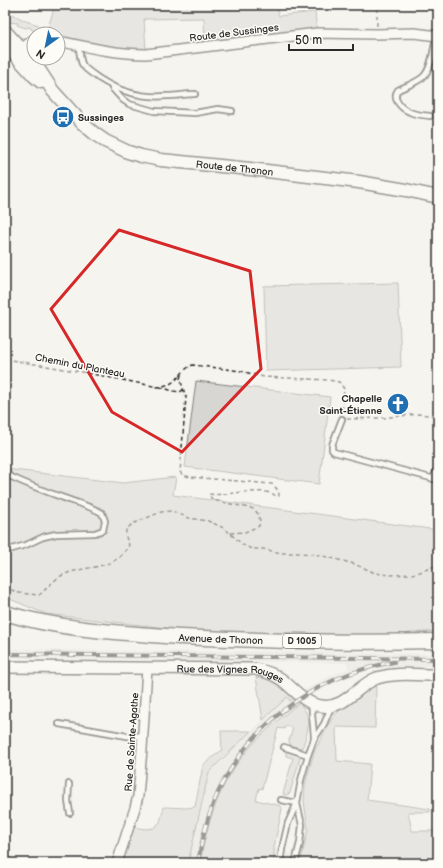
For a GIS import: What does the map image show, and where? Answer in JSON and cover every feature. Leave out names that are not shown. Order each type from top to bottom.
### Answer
[{"type":"main road","name":"Route de Thonon","points":[[5,31],[18,51]]},
{"type":"main road","name":"Route de Thonon","points":[[5,44],[18,51],[39,69],[53,91],[78,119],[95,134],[116,147],[141,156],[179,162],[335,178],[438,197]]},
{"type":"main road","name":"Avenue de Thonon","points":[[5,613],[62,626],[99,631],[165,636],[311,642],[438,641]]},
{"type":"street","name":"Route de Sussinges","points":[[66,43],[123,53],[146,54],[310,33],[414,33],[437,36]]},
{"type":"street","points":[[18,51],[26,45]]},
{"type":"street","name":"Rue des Vignes Rouges","points":[[5,667],[147,673],[250,669],[261,670],[277,677],[312,703],[322,706],[332,706]]},
{"type":"street","name":"Rue de Sainte-Agathe","points":[[117,863],[137,802],[147,673]]},
{"type":"street","points":[[332,706],[342,702],[365,684],[377,678],[395,675],[438,675]]},
{"type":"lane","points":[[430,116],[413,113],[406,110],[399,104],[395,96],[398,90],[420,79],[427,73],[437,36]]},
{"type":"lane","points":[[79,45],[80,60],[83,66],[88,72],[109,85],[122,90],[148,96],[195,94]]},
{"type":"lane","points":[[109,85],[129,104],[154,111],[195,113],[218,108],[232,111]]},
{"type":"lane","points":[[342,419],[332,445],[332,450],[334,452],[436,480],[438,466]]},
{"type":"lane","points":[[5,474],[64,498],[92,507],[102,513],[104,521],[103,530],[95,533],[56,534],[43,537],[26,545],[5,551]]},
{"type":"lane","points":[[5,667],[5,684]]},
{"type":"lane","points":[[312,703],[311,710],[314,726],[314,739]]},
{"type":"lane","points":[[280,863],[288,823],[297,803],[301,780],[308,755],[314,739],[324,724],[332,706]]},
{"type":"lane","points":[[59,724],[132,737],[143,735]]},
{"type":"lane","points":[[284,747],[308,755]]},
{"type":"lane","points":[[69,784],[68,801],[70,813]]},
{"type":"lane","points":[[282,800],[297,803]]},
{"type":"lane","points":[[295,863],[300,843],[302,825],[297,803]]},
{"type":"path","points":[[376,34],[377,5]]},
{"type":"path","name":"Chemin du Planteau","points":[[5,359],[82,372],[173,391],[180,392],[184,389]]},
{"type":"path","points":[[158,387],[168,385],[173,382],[186,368],[197,365],[241,371],[264,377],[336,381],[341,384],[344,389],[342,419],[373,419],[418,414],[438,416]]},
{"type":"path","points":[[181,374],[180,379],[186,397],[180,472],[183,475],[190,477],[272,484],[279,492],[279,496],[263,492],[239,492],[217,495],[209,494],[211,498],[217,501],[254,509],[258,514],[260,521],[259,526],[244,532],[229,533]]},
{"type":"path","points":[[5,587],[19,593],[39,595],[62,575],[105,564],[119,558],[129,545],[126,537],[126,530],[132,524],[161,512],[172,511],[189,518],[208,521],[224,528],[244,545],[252,549],[264,549],[281,553],[315,554],[351,563],[375,573],[390,576],[412,574],[438,566]]},
{"type":"highlighted area","points":[[119,230],[250,271],[261,369],[182,452],[112,412],[51,309]]},
{"type":"shaded area","points":[[55,5],[276,5],[279,16],[315,12],[317,33],[205,47],[204,18],[144,19],[146,50],[120,49],[66,39],[66,26],[49,26]]},
{"type":"shaded area","points":[[5,11],[26,21],[42,26],[26,26],[26,28],[17,25],[18,23],[8,22],[5,20]]},
{"type":"shaded area","points":[[398,283],[401,367],[266,371],[264,286]]},
{"type":"shaded area","points":[[196,381],[330,397],[319,484],[185,467]]},
{"type":"shaded area","points":[[5,469],[123,483],[176,477],[173,495],[438,530],[438,631],[373,636],[192,631],[46,614],[5,597]]},
{"type":"shaded area","points":[[5,649],[438,654],[438,666],[374,669],[336,682],[312,695],[305,690],[328,677],[348,669],[347,663],[5,658]]},
{"type":"shaded area","points":[[256,677],[271,681],[294,698],[290,701],[287,697],[263,720]]},
{"type":"shaded area","points":[[373,685],[376,686],[375,728],[336,727],[337,761],[370,764],[367,800],[430,809],[430,812],[408,812],[412,831],[438,831],[438,863],[300,863],[308,830],[304,801],[305,785],[315,750],[333,717],[341,709]]},
{"type":"shaded area","points":[[287,697],[290,701],[293,698],[299,703],[277,721],[256,800],[281,806],[282,809],[274,847],[287,850],[287,852],[292,853],[295,842],[340,851],[338,863],[188,863],[209,772]]},
{"type":"shaded area","points":[[299,703],[308,719],[306,736],[302,748],[292,746],[290,744],[289,741],[293,728],[286,726],[284,729],[278,728],[262,789],[259,788],[256,800],[281,806],[282,809],[274,847],[274,863],[200,863],[206,833],[211,818],[229,776],[253,744]]},
{"type":"shaded area","points":[[221,731],[251,731],[209,772],[188,863],[121,863],[132,827],[146,829],[154,828],[160,822],[164,807],[195,807],[203,765],[222,750]]},
{"type":"shaded area","points":[[286,752],[298,755],[300,758],[290,793],[286,795],[283,794],[293,758],[286,756]]},
{"type":"railway","points":[[5,654],[438,659]]},
{"type":"railway","points":[[198,863],[208,818],[226,776],[243,751],[263,729],[285,709],[309,693],[336,679],[364,669],[394,662]]},
{"type":"place","name":"Sussinges","points":[[63,117]]},
{"type":"place","name":"Chapelle Saint-Étienne","points":[[398,404]]}]
